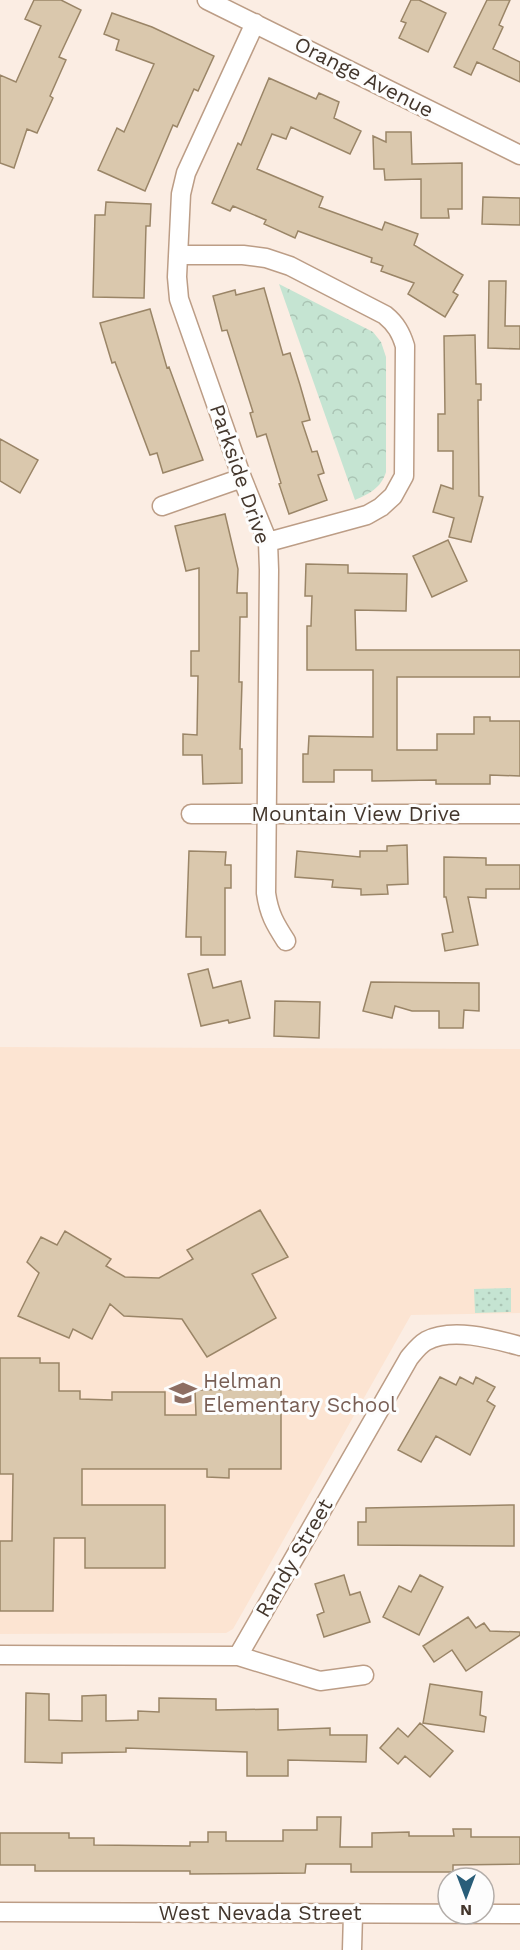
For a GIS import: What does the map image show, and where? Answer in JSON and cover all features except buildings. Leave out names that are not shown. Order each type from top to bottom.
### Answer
[{"type":"street","name":"Orange Avenue","points":[[207,0],[520,155]]},
{"type":"street","name":"Parkside Drive","points":[[255,23],[186,173],[181,194],[177,277],[179,299],[242,478],[268,542],[266,893],[268,910],[286,941]]},
{"type":"street","points":[[179,255],[243,255],[266,258],[290,266],[385,315],[401,333],[405,346],[404,476],[393,496],[368,515],[268,542]]},
{"type":"street","points":[[162,506],[242,478]]},
{"type":"street","name":"Mountain View Drive","points":[[191,814],[520,814]]},
{"type":"street","name":"Randy Street","points":[[238,1656],[409,1358],[417,1348],[425,1341],[452,1335],[490,1338],[520,1347]]},
{"type":"street","points":[[0,1655],[238,1656],[320,1681],[364,1675]]},
{"type":"street","name":"West Nevada Street","points":[[0,1912],[520,1914]]},
{"type":"street","points":[[352,1950],[353,1914]]},
{"type":"shaded area","name":"Helman Elementary School","points":[[0,1047],[520,1049],[520,1313],[411,1315],[233,1629],[226,1633],[0,1634]]},
{"type":"green space","points":[[279,284],[373,332],[381,342],[386,357],[386,472],[378,486],[370,493],[355,500]]},
{"type":"green space","points":[[511,1288],[511,1312],[475,1313],[474,1289]]},
{"type":"place","name":"Helman Elementary School","points":[[183,1393]]}]
